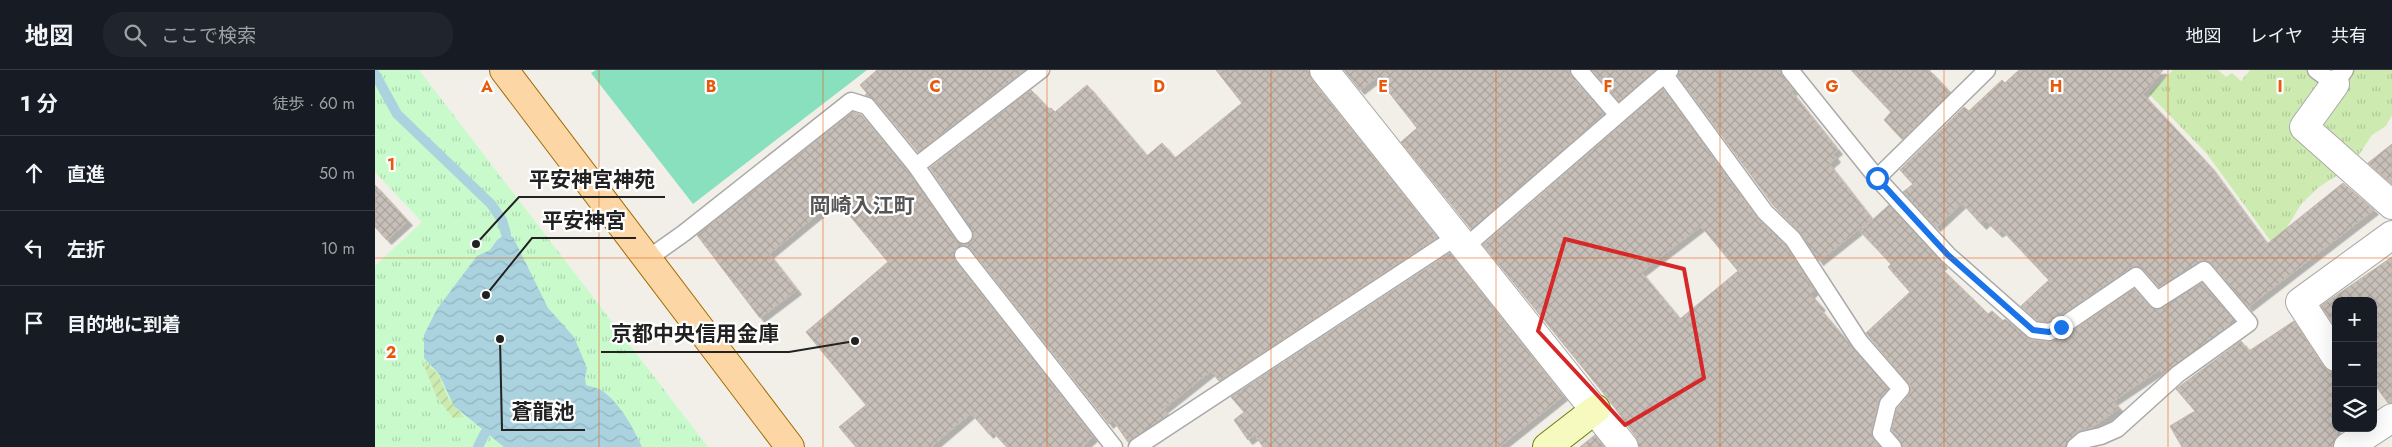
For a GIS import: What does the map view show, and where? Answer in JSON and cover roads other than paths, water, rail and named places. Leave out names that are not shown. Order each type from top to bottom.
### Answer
[{"type":"main road","points":[[504,70],[646,260],[790,447]]},
{"type":"street","points":[[1324,70],[1460,242],[1596,409],[1624,447]]},
{"type":"street","points":[[2332,75],[2304,127],[2392,205]]},
{"type":"street","points":[[2332,351],[2300,302],[2392,234]]},
{"type":"street","points":[[1547,447],[1596,409]]},
{"type":"street","points":[[2348,447],[2382,419]]},
{"type":"lane","points":[[916,166],[1041,70]]},
{"type":"lane","points":[[1579,70],[1617,114]]},
{"type":"lane","points":[[1790,70],[1877,178],[1948,255],[2033,330],[2049,332],[2061,327],[2136,276],[2157,300],[2204,270],[2249,322],[2178,374],[2117,429],[2101,436],[2083,440],[2075,447]]},
{"type":"lane","points":[[1877,178],[1987,70]]},
{"type":"lane","points":[[1137,447],[1460,242],[1667,72],[1765,212],[1793,239],[1860,342],[1901,389],[1888,404],[1881,432],[1893,447]]},
{"type":"lane","points":[[646,260],[684,233],[851,101],[867,106],[916,166],[964,235]]},
{"type":"lane","points":[[963,255],[1114,447]]},
{"type":"water","points":[[506,234],[513,237],[548,308],[574,337],[587,368],[586,385],[601,390],[620,408],[642,447],[504,447],[454,406],[439,374],[424,358],[424,335],[437,309],[477,256],[490,250],[497,240]]},
{"type":"waterway","points":[[375,74],[397,114],[491,204],[502,220],[506,234]]},
{"type":"waterway","points":[[478,447],[485,433]]},
{"type":"place","name":"平安神宮神苑","points":[[476,244]]},
{"type":"place","name":"平安神宮","points":[[486,295]]},
{"type":"place","name":"蒼龍池","points":[[500,339]]},
{"type":"place","name":"京都中央信用金庫","points":[[855,341]]},
{"type":"district","name":"岡崎入江町","points":[[862,206]]}]
